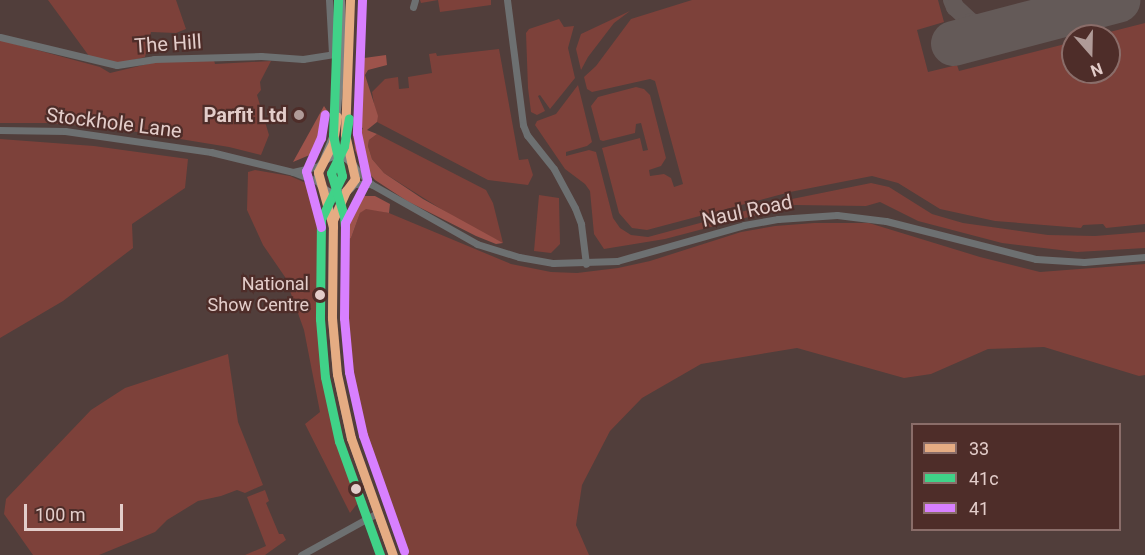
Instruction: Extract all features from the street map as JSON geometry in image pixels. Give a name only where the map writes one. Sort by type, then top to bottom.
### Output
[{"type":"main road","points":[[341,0],[335,132],[322,164],[321,185],[333,220],[332,318],[337,374],[351,438],[393,555]]},
{"type":"main road","points":[[333,220],[346,191],[353,184],[353,165],[345,134],[350,0]]},
{"type":"main road","points":[[322,164],[338,156],[353,165]]},
{"type":"main road","points":[[321,185],[335,193],[346,191]]},
{"type":"street","points":[[330,0],[337,54]]},
{"type":"street","points":[[507,0],[523,125],[527,135],[554,169],[575,208],[581,224],[586,264]]},
{"type":"street","name":"The Hill","points":[[2,37],[117,65],[154,58],[261,56],[303,59],[337,54]]},
{"type":"street","name":"Stockhole Lane","points":[[0,130],[96,135],[211,152],[293,172],[321,185]]},
{"type":"street","name":"Stockhole Lane","points":[[293,172],[322,164]]},
{"type":"street","name":"Naul Road","points":[[353,165],[371,184],[477,244],[538,261],[586,264],[640,256],[744,225],[778,219],[837,215],[886,220],[1036,259],[1084,262],[1145,257]]},
{"type":"street","name":"Naul Road","points":[[353,184],[371,184]]},
{"type":"street","points":[[300,555],[377,513]]},
{"type":"shaded area","points":[[48,0],[176,0],[186,29],[176,33],[151,32],[145,57],[125,62],[107,62],[89,56]]},
{"type":"shaded area","points":[[420,0],[438,0],[421,3]]},
{"type":"shaded area","points":[[438,0],[491,0],[491,5],[440,12]]},
{"type":"shaded area","points":[[692,0],[938,0],[944,22],[917,30],[928,72],[957,65],[959,71],[1061,45],[1061,84],[1121,84],[1121,29],[1145,23],[1145,224],[1106,228],[1103,224],[1083,225],[1081,228],[995,221],[940,209],[898,183],[872,176],[790,192],[647,230],[632,228],[619,213],[602,148],[640,138],[643,151],[648,150],[641,123],[636,124],[635,133],[600,140],[591,106],[598,97],[636,87],[644,89],[650,95],[666,158],[661,166],[649,170],[650,176],[664,174],[671,178],[674,187],[683,184],[655,81],[650,79],[592,92],[587,89],[584,77],[596,66],[631,19]]},
{"type":"shaded area","points":[[630,11],[614,23],[581,70],[576,49],[581,34]]},
{"type":"shaded area","points":[[559,19],[564,27],[574,26],[568,48],[575,78],[550,109],[540,95],[538,96],[545,111],[537,115],[531,112],[526,33],[529,29]]},
{"type":"shaded area","points":[[0,40],[100,67],[110,73],[156,62],[214,60],[215,64],[271,61],[260,82],[261,90],[257,95],[269,135],[261,155],[229,147],[119,129],[49,123],[0,123]]},
{"type":"shaded area","points":[[499,49],[519,160],[528,159],[533,175],[528,185],[488,180],[377,122],[372,92],[385,79],[398,77],[399,89],[409,88],[408,77],[432,73],[429,54],[436,53],[437,56]]},
{"type":"shaded area","points":[[386,55],[387,65],[368,70],[365,75],[378,116],[377,122],[367,130],[377,134],[369,140],[368,146],[372,159],[384,173],[423,199],[503,243],[496,244],[476,236],[407,201],[375,180],[361,164],[355,150],[353,134],[363,129],[354,115],[357,59]]},
{"type":"shaded area","points":[[578,85],[592,142],[587,146],[566,152],[566,156],[589,150],[596,152],[613,218],[620,228],[631,235],[648,237],[782,201],[871,183],[889,187],[932,214],[963,223],[1048,235],[1095,236],[1145,232],[1145,248],[1077,252],[1002,243],[918,221],[880,202],[866,206],[795,205],[665,239],[604,249],[594,234],[590,191],[585,184],[565,169],[535,125],[537,121],[556,114]]},
{"type":"shaded area","points":[[324,106],[328,112],[321,145],[312,154],[293,162]]},
{"type":"shaded area","points":[[377,134],[486,190],[493,203],[503,243],[468,226],[384,173],[372,159],[368,146],[369,140]]},
{"type":"shaded area","points":[[0,139],[94,146],[188,159],[185,188],[132,224],[133,248],[63,301],[0,338]]},
{"type":"shaded area","points":[[255,170],[290,176],[306,183],[316,205],[320,295],[318,328],[330,415],[357,504],[350,513],[305,424],[320,412],[304,330],[285,277],[263,245],[247,210],[248,172]]},
{"type":"shaded area","points":[[539,195],[559,198],[560,244],[551,253],[534,251]]},
{"type":"shaded area","points":[[364,196],[375,196],[390,204],[389,213],[366,209],[360,213],[351,238],[348,239],[344,236],[343,224],[353,202]]},
{"type":"shaded area","points":[[366,208],[389,213],[511,264],[551,272],[577,273],[618,268],[650,261],[741,232],[814,223],[869,223],[980,257],[1040,272],[1145,264],[1145,375],[1139,376],[1044,347],[988,349],[931,374],[904,378],[797,348],[701,364],[642,398],[610,431],[582,485],[576,525],[589,555],[406,555],[373,470],[348,369],[340,300],[344,236],[351,238],[360,213]]},
{"type":"shaded area","points":[[228,354],[238,422],[263,485],[245,493],[237,490],[198,501],[167,520],[155,532],[99,555],[33,555],[4,514],[6,499],[91,410],[125,388]]},
{"type":"shaded area","points":[[265,490],[269,501],[266,503],[279,534],[283,534],[286,540],[265,555],[245,555],[266,546],[247,497]]},
{"type":"taxiway","points":[[952,0],[955,7],[971,22],[1003,30]]},
{"type":"runway","points":[[953,43],[1117,0]]},
{"type":"transit line","name":"41c","points":[[338,0],[333,135],[342,176],[321,219],[320,319],[325,377],[339,441],[380,555]]},
{"type":"transit line","name":"33","points":[[350,0],[345,134],[355,179],[346,191],[333,220],[332,318],[337,374],[351,438],[393,555]]},
{"type":"transit line","name":"41","points":[[362,0],[357,133],[367,180],[345,223],[344,318],[349,372],[363,435],[404,551]]},
{"type":"transit line","name":"41","points":[[321,227],[306,171],[321,138],[325,114]]},
{"type":"transit line","name":"33","points":[[333,227],[318,172],[333,142],[337,116]]},
{"type":"transit line","name":"41c","points":[[345,227],[331,173],[344,146],[349,118]]},
{"type":"place","name":"Parfit Ltd","points":[[299,115]]},
{"type":"place","name":"National Show Centre","points":[[320,295]]}]
